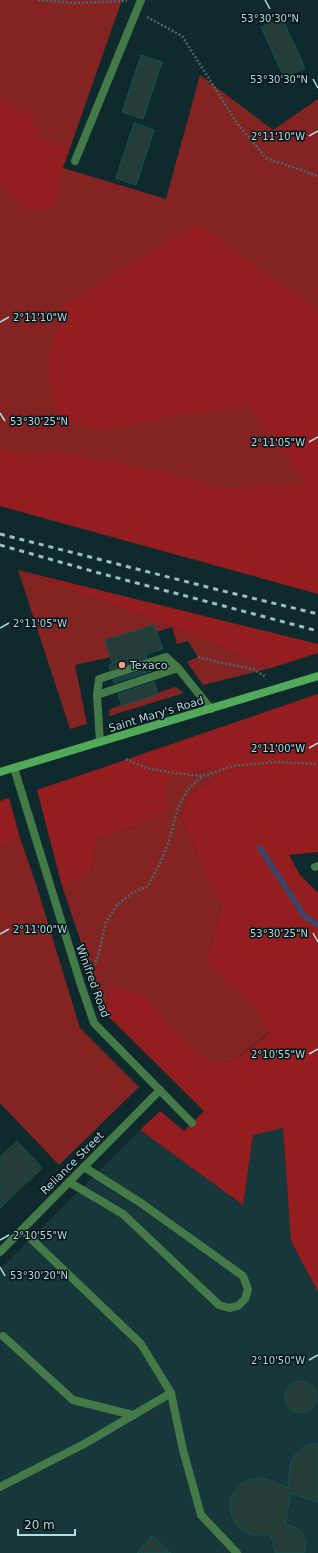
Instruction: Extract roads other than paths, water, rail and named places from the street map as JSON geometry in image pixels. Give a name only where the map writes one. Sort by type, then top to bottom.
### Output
[{"type":"street","points":[[75,161],[141,0]]},
{"type":"street","points":[[100,742],[97,695],[99,679],[166,657],[178,668],[211,708]]},
{"type":"street","points":[[97,695],[178,668]]},
{"type":"street","name":"Saint Mary's Road","points":[[0,772],[318,676]]},
{"type":"street","name":"Winifred Road","points":[[14,768],[94,1023],[192,1123]]},
{"type":"street","name":"Reliance Street","points":[[0,1252],[160,1090]]},
{"type":"street","points":[[69,1182],[123,1214],[219,1305],[229,1308],[238,1306],[245,1299],[248,1289],[243,1276],[141,1203],[84,1167]]},
{"type":"street","points":[[22,1230],[141,1344],[171,1393],[183,1450],[201,1515],[237,1553]]},
{"type":"street","points":[[3,1336],[73,1400],[133,1415]]},
{"type":"street","points":[[0,1487],[84,1444],[171,1393]]},
{"type":"waterway","points":[[260,848],[305,917],[318,925]]},
{"type":"railway","points":[[0,534],[318,614]]},
{"type":"railway","points":[[0,545],[318,631]]},
{"type":"place","name":"Texaco","points":[[122,665]]}]
